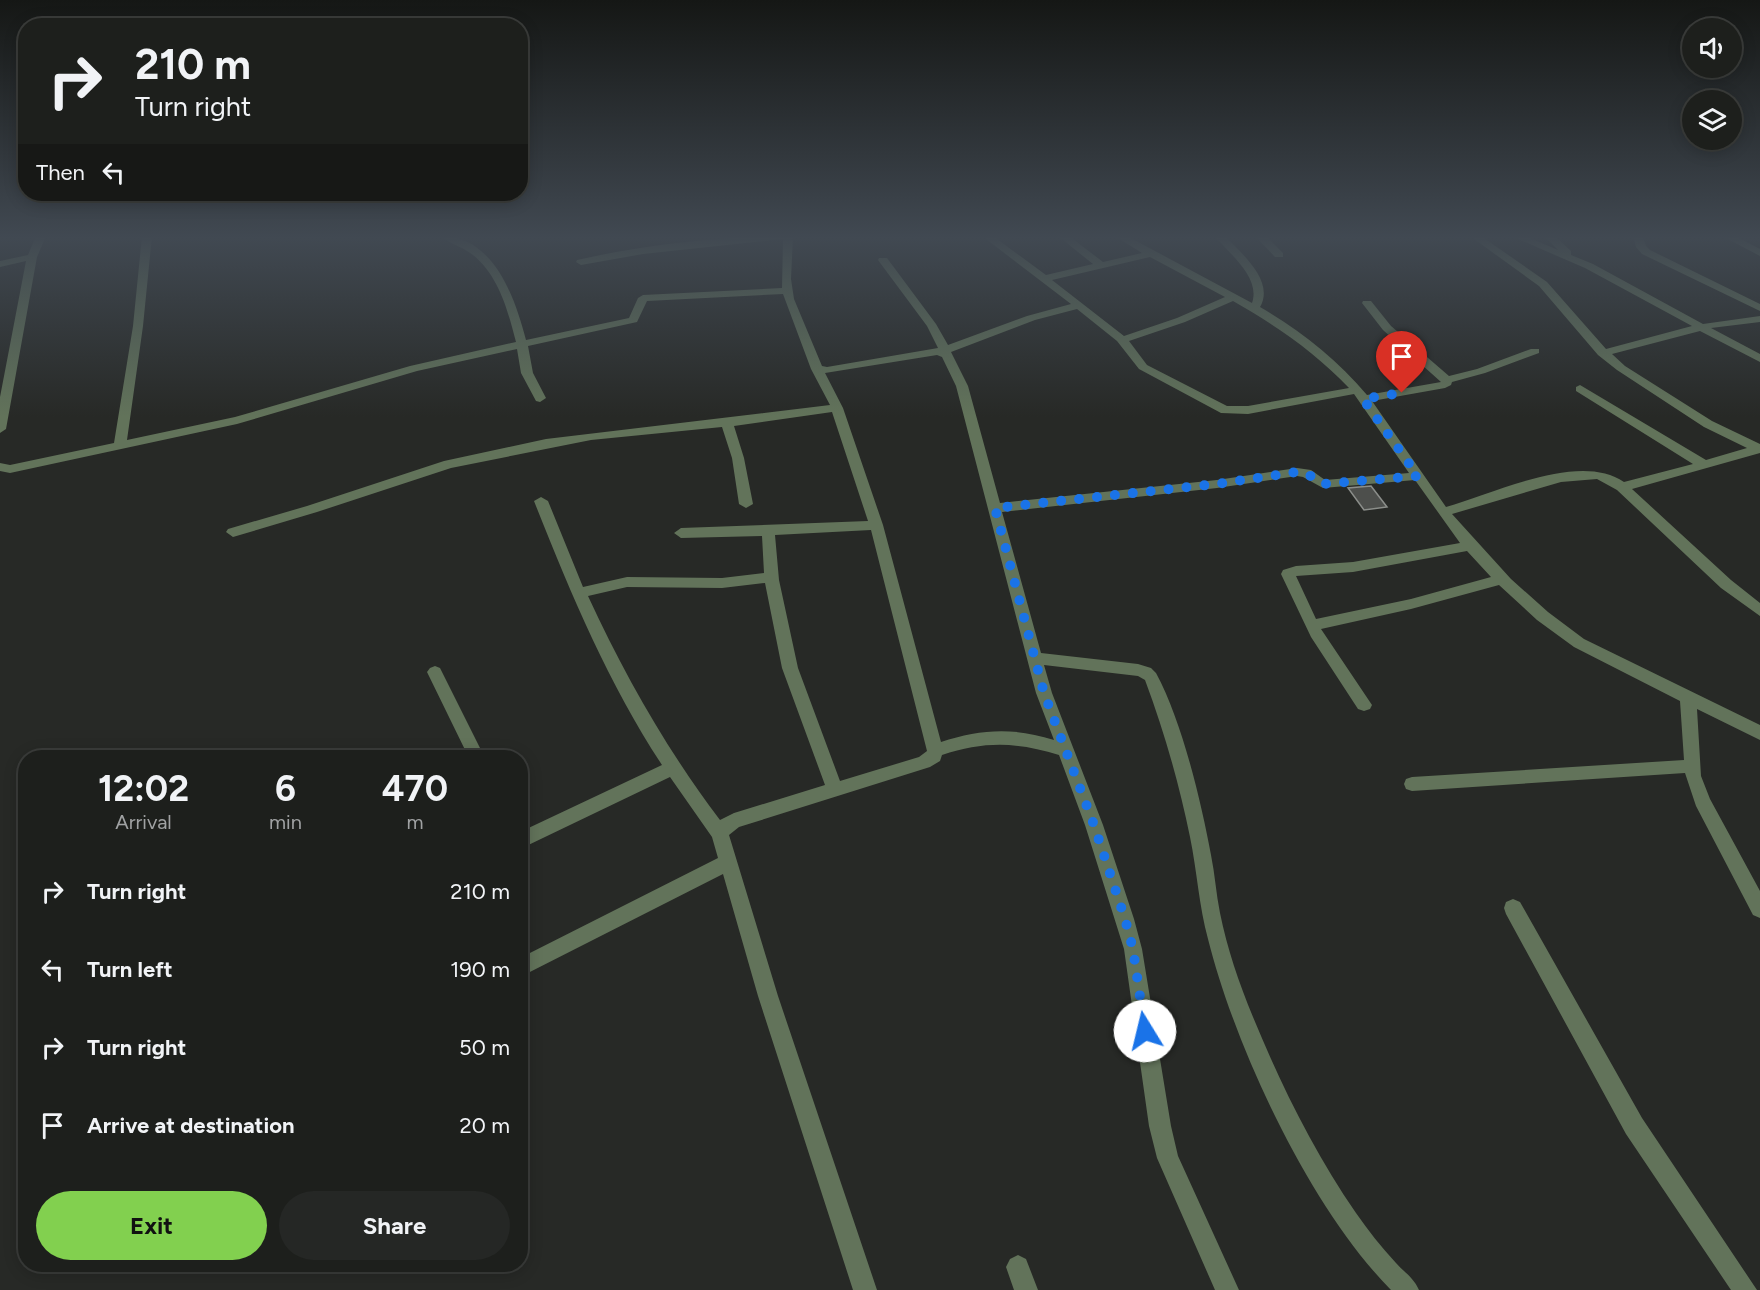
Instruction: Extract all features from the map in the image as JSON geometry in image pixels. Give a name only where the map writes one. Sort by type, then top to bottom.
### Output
[{"type":"street","points":[[0,429],[25,296]]},
{"type":"street","points":[[120,445],[141,296]]},
{"type":"street","points":[[507,296],[528,376],[540,398]]},
{"type":"street","points":[[0,467],[10,469],[237,420],[414,368],[633,320],[640,302],[647,297],[666,296]]},
{"type":"street","points":[[720,834],[724,827],[734,821],[924,762],[934,756],[935,751],[876,525],[837,408],[817,369],[794,314],[789,296]]},
{"type":"street","points":[[911,296],[928,319],[962,386],[1044,693],[1094,825],[1133,949],[1160,1126],[1168,1158],[1227,1290]]},
{"type":"street","points":[[1069,296],[1122,340],[1143,367],[1225,410],[1248,410],[1441,386],[1447,383],[1446,380]]},
{"type":"street","points":[[1254,309],[1261,296]]},
{"type":"street","points":[[1554,296],[1602,353],[1621,368],[1725,433],[1759,448]]},
{"type":"street","points":[[1643,296],[1760,359]]},
{"type":"street","points":[[1736,296],[1760,308]]},
{"type":"street","points":[[1122,340],[1181,320],[1233,297],[1313,345],[1360,395],[1443,513],[1471,546],[1554,625],[1579,643],[1760,733]]},
{"type":"street","points":[[1367,303],[1387,328],[1446,380]]},
{"type":"street","points":[[817,369],[827,370],[932,351],[946,352],[1031,318],[1080,304]]},
{"type":"street","points":[[1602,353],[1650,343],[1701,327],[1760,319]]},
{"type":"street","points":[[1446,380],[1481,371],[1535,351]]},
{"type":"street","points":[[1580,389],[1704,465]]},
{"type":"street","points":[[233,532],[312,509],[448,464],[573,438],[727,423],[837,408]]},
{"type":"street","points":[[727,423],[738,458],[746,504]]},
{"type":"street","points":[[1622,487],[1759,448]]},
{"type":"street","points":[[995,508],[1217,484],[1297,472],[1306,473],[1323,484],[1418,476]]},
{"type":"street","points":[[1443,513],[1529,486],[1575,476],[1604,477],[1622,487],[1726,584],[1760,611]]},
{"type":"street","points":[[541,501],[602,647],[673,768],[720,834],[783,1040],[865,1290]]},
{"type":"street","points":[[681,533],[876,525]]},
{"type":"street","points":[[768,531],[771,577],[790,668],[835,789]]},
{"type":"street","points":[[1364,705],[1312,625],[1288,574],[1353,567],[1471,546]]},
{"type":"street","points":[[578,593],[627,582],[722,583],[771,577]]},
{"type":"street","points":[[1312,625],[1411,604],[1504,579]]},
{"type":"street","points":[[1035,658],[1138,670],[1146,672],[1151,677],[1180,766],[1198,835],[1212,917],[1236,998],[1264,1067],[1325,1187],[1356,1234],[1387,1271],[1407,1290]]},
{"type":"street","points":[[435,672],[473,750]]},
{"type":"street","points":[[1688,696],[1693,776],[1702,801],[1760,909]]},
{"type":"street","points":[[935,751],[968,739],[991,735],[1034,739],[1065,750]]},
{"type":"street","points":[[1412,784],[1692,766]]},
{"type":"street","points":[[528,837],[673,768]]},
{"type":"street","points":[[528,964],[728,862]]},
{"type":"street","points":[[1513,908],[1634,1126],[1745,1290]]},
{"type":"street","points":[[1018,1267],[1026,1290]]},
{"type":"building","points":[[1371,486],[1387,507],[1364,510],[1348,488]]},
{"type":"route","points":[[1145,1031],[1133,949],[1125,919],[1094,825],[1050,712],[995,508],[1217,484],[1297,472],[1306,473],[1323,484],[1418,476],[1363,399],[1402,393]]}]
